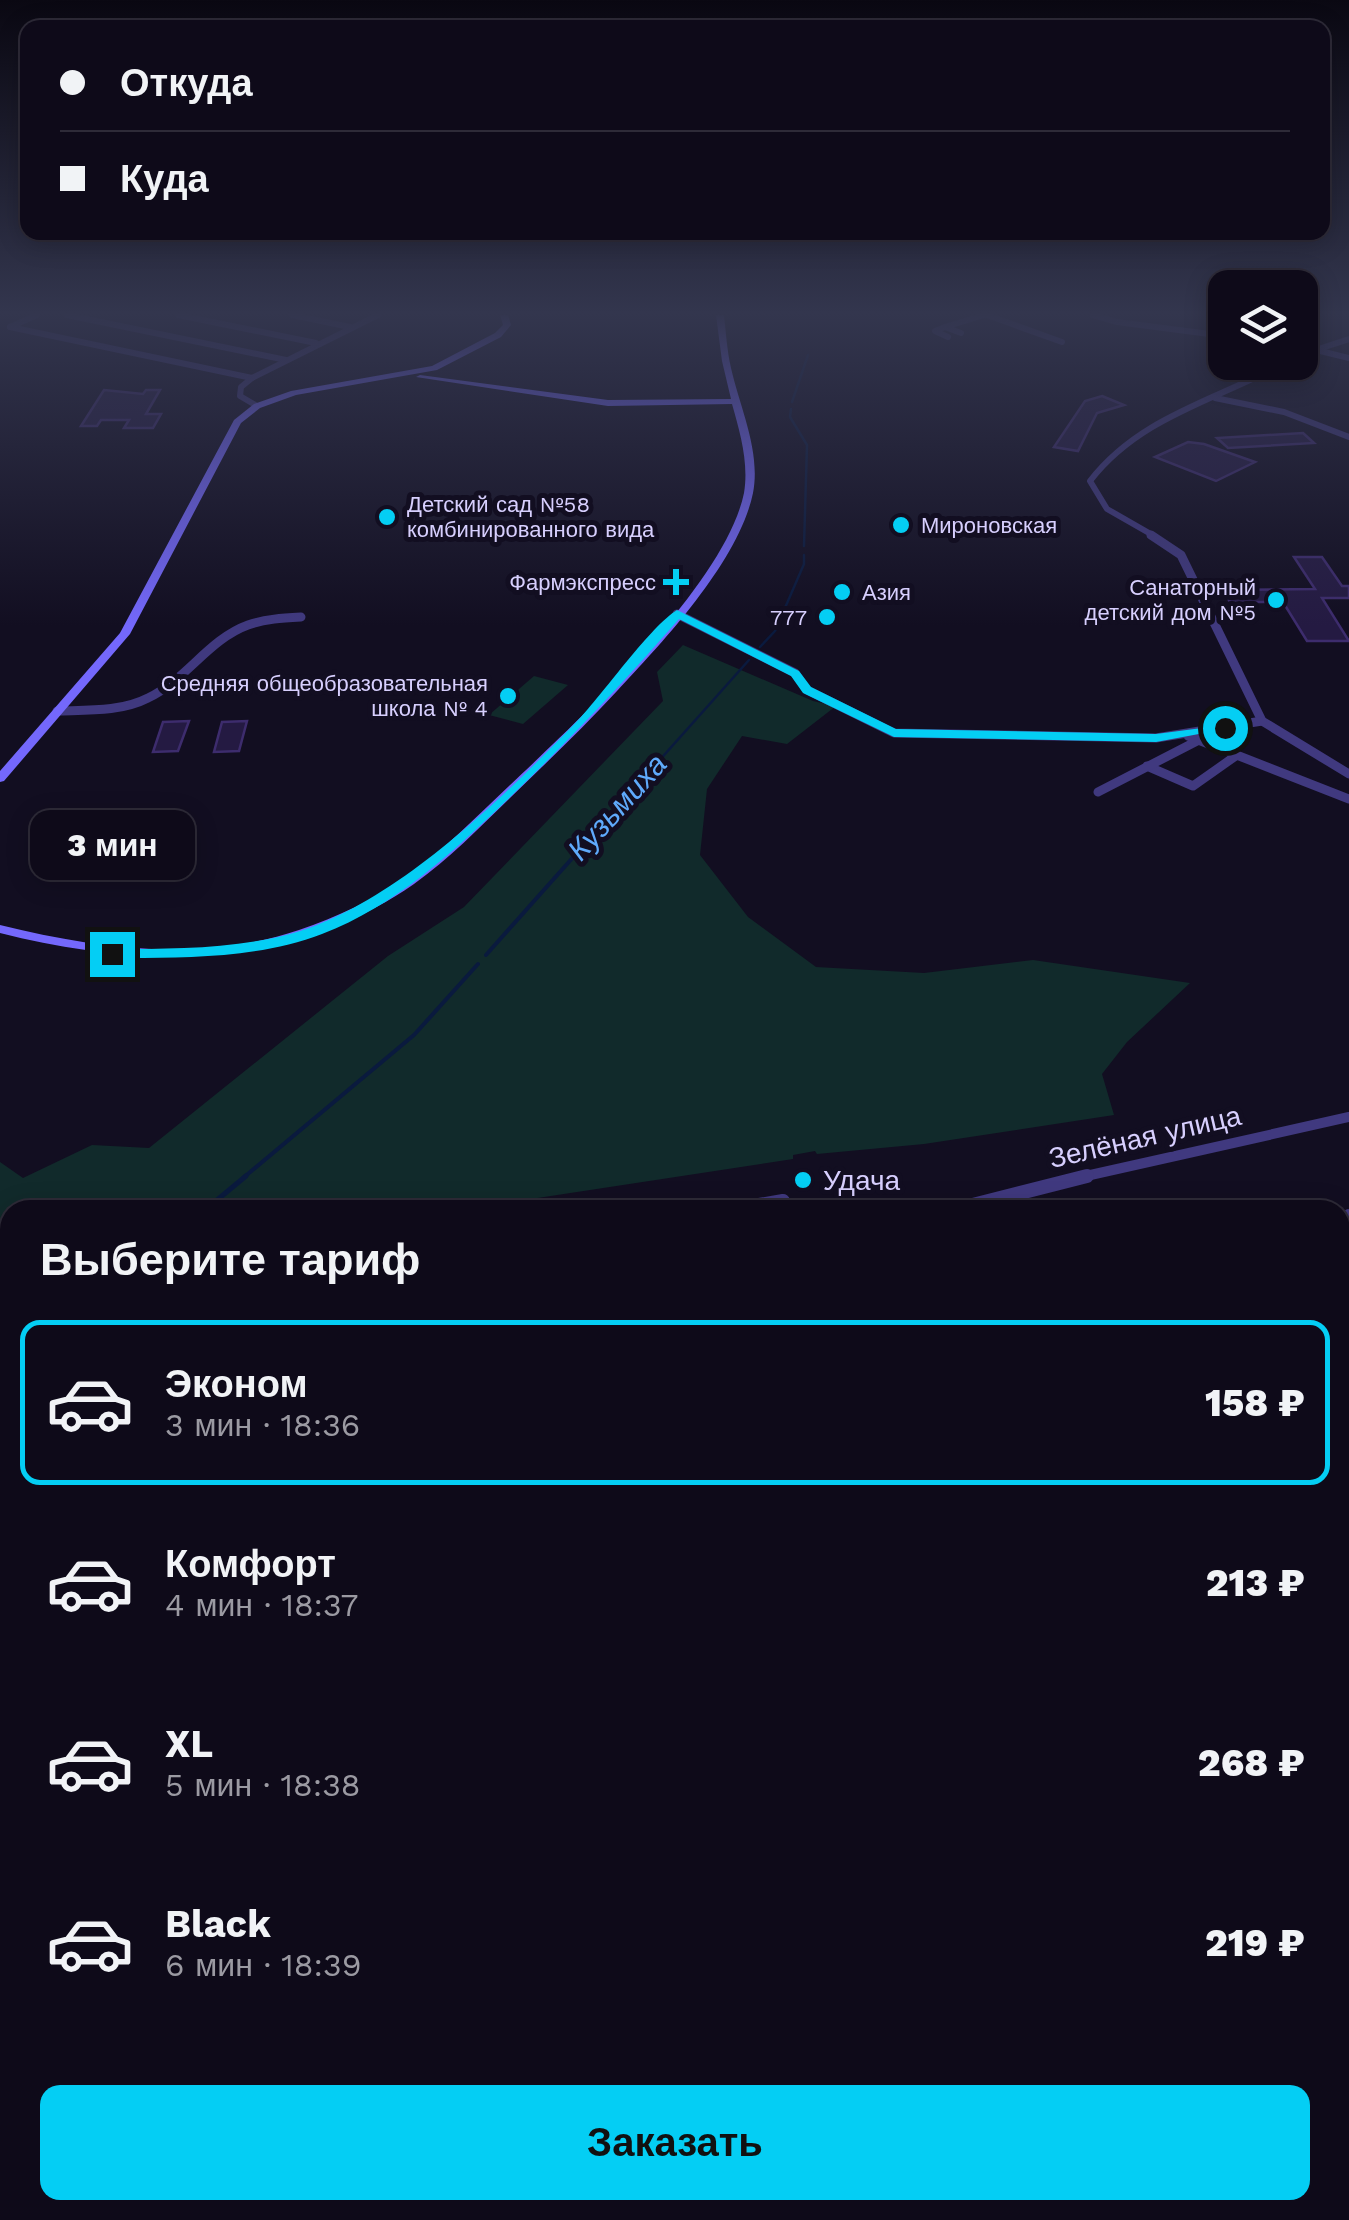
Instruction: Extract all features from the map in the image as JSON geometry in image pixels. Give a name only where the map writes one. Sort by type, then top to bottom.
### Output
[{"type":"street","points":[[0,778],[126,634],[230,432],[244,419]]},
{"type":"street","points":[[3,929],[112,954],[184,954],[278,942],[360,911],[426,869],[585,720],[677,614],[728,542],[748,497],[748,463],[738,419]]},
{"type":"street","points":[[1167,419],[1149,427],[1108,458],[1090,482],[1094,493],[1127,526],[1168,544],[1181,556],[1262,721],[1290,742],[1349,774]]},
{"type":"street","points":[[1311,419],[1349,437]]},
{"type":"street","points":[[677,614],[795,673],[807,690],[894,733],[1188,736],[1262,721]]},
{"type":"street","points":[[57,711],[116,708],[146,700],[178,680],[214,642],[232,630],[267,618],[301,617]]},
{"type":"street","points":[[1188,736],[1349,799]]},
{"type":"street","points":[[1098,792],[1199,740]]},
{"type":"street","points":[[1147,766],[1192,786],[1237,755]]},
{"type":"street","name":"Зелёная улица","points":[[992,1200],[1172,1154],[1349,1117]]},
{"type":"green space","points":[[683,645],[813,701],[836,706],[787,744],[742,736],[707,789],[700,855],[748,917],[816,967],[924,973],[1033,960],[1190,983],[1127,1042],[1102,1074],[1114,1115],[924,1144],[817,1154],[815,1151],[793,1155],[793,1159],[524,1200],[0,1200],[0,1162],[23,1178],[92,1145],[149,1148],[388,956],[464,907],[663,701],[657,672]]},
{"type":"green space","points":[[534,676],[568,685],[523,724],[489,715]]},
{"type":"building","points":[[86,419],[158,419],[153,428],[124,428],[129,420],[101,420],[97,426],[81,426]]},
{"type":"building","points":[[1073,419],[1094,419],[1078,451],[1054,447]]},
{"type":"building","points":[[1303,433],[1314,443],[1228,448],[1217,438]]},
{"type":"building","points":[[1188,442],[1255,462],[1216,481],[1155,457]]},
{"type":"building","name":"Санаторный детский дом №5","points":[[1294,557],[1322,557],[1342,586],[1349,586],[1349,598],[1322,598],[1349,641],[1307,641],[1283,602],[1230,602],[1223,590],[1315,589]]},
{"type":"building","points":[[189,721],[178,751],[153,752],[163,722]]},
{"type":"building","points":[[247,721],[239,751],[214,752],[222,722]]},
{"type":"waterway","name":"Кузьмиха","points":[[791,419],[807,445],[804,546]]},
{"type":"waterway","name":"Кузьмиха","points":[[760,647],[775,631],[804,564],[804,555]]},
{"type":"waterway","name":"Кузьмиха","points":[[607,819],[749,660]]},
{"type":"waterway","name":"Кузьмиха","points":[[486,955],[609,817]]},
{"type":"waterway","name":"Кузьмиха","points":[[243,1178],[414,1035],[478,964]]},
{"type":"waterway","name":"Кузьмиха","points":[[217,1200],[246,1176]]},
{"type":"place","name":"Детский сад №58 комбинированного вида","points":[[387,517]]},
{"type":"place","name":"Мироновская","points":[[901,525]]},
{"type":"place","name":"Фармэкспресс","points":[[676,582]]},
{"type":"place","name":"Азия","points":[[842,592]]},
{"type":"place","name":"Санаторный детский дом №5","points":[[1276,600]]},
{"type":"place","name":"777","points":[[827,617]]},
{"type":"place","name":"Средняя общеобразовательная школа № 4","points":[[508,696]]},
{"type":"place","name":"Удача","points":[[803,1180]]},
{"type":"route","points":[[112,954],[184,954],[278,942],[318,930],[395,891],[450,848],[585,720],[677,614],[795,673],[807,690],[894,733],[1156,738],[1225,728]]}]
